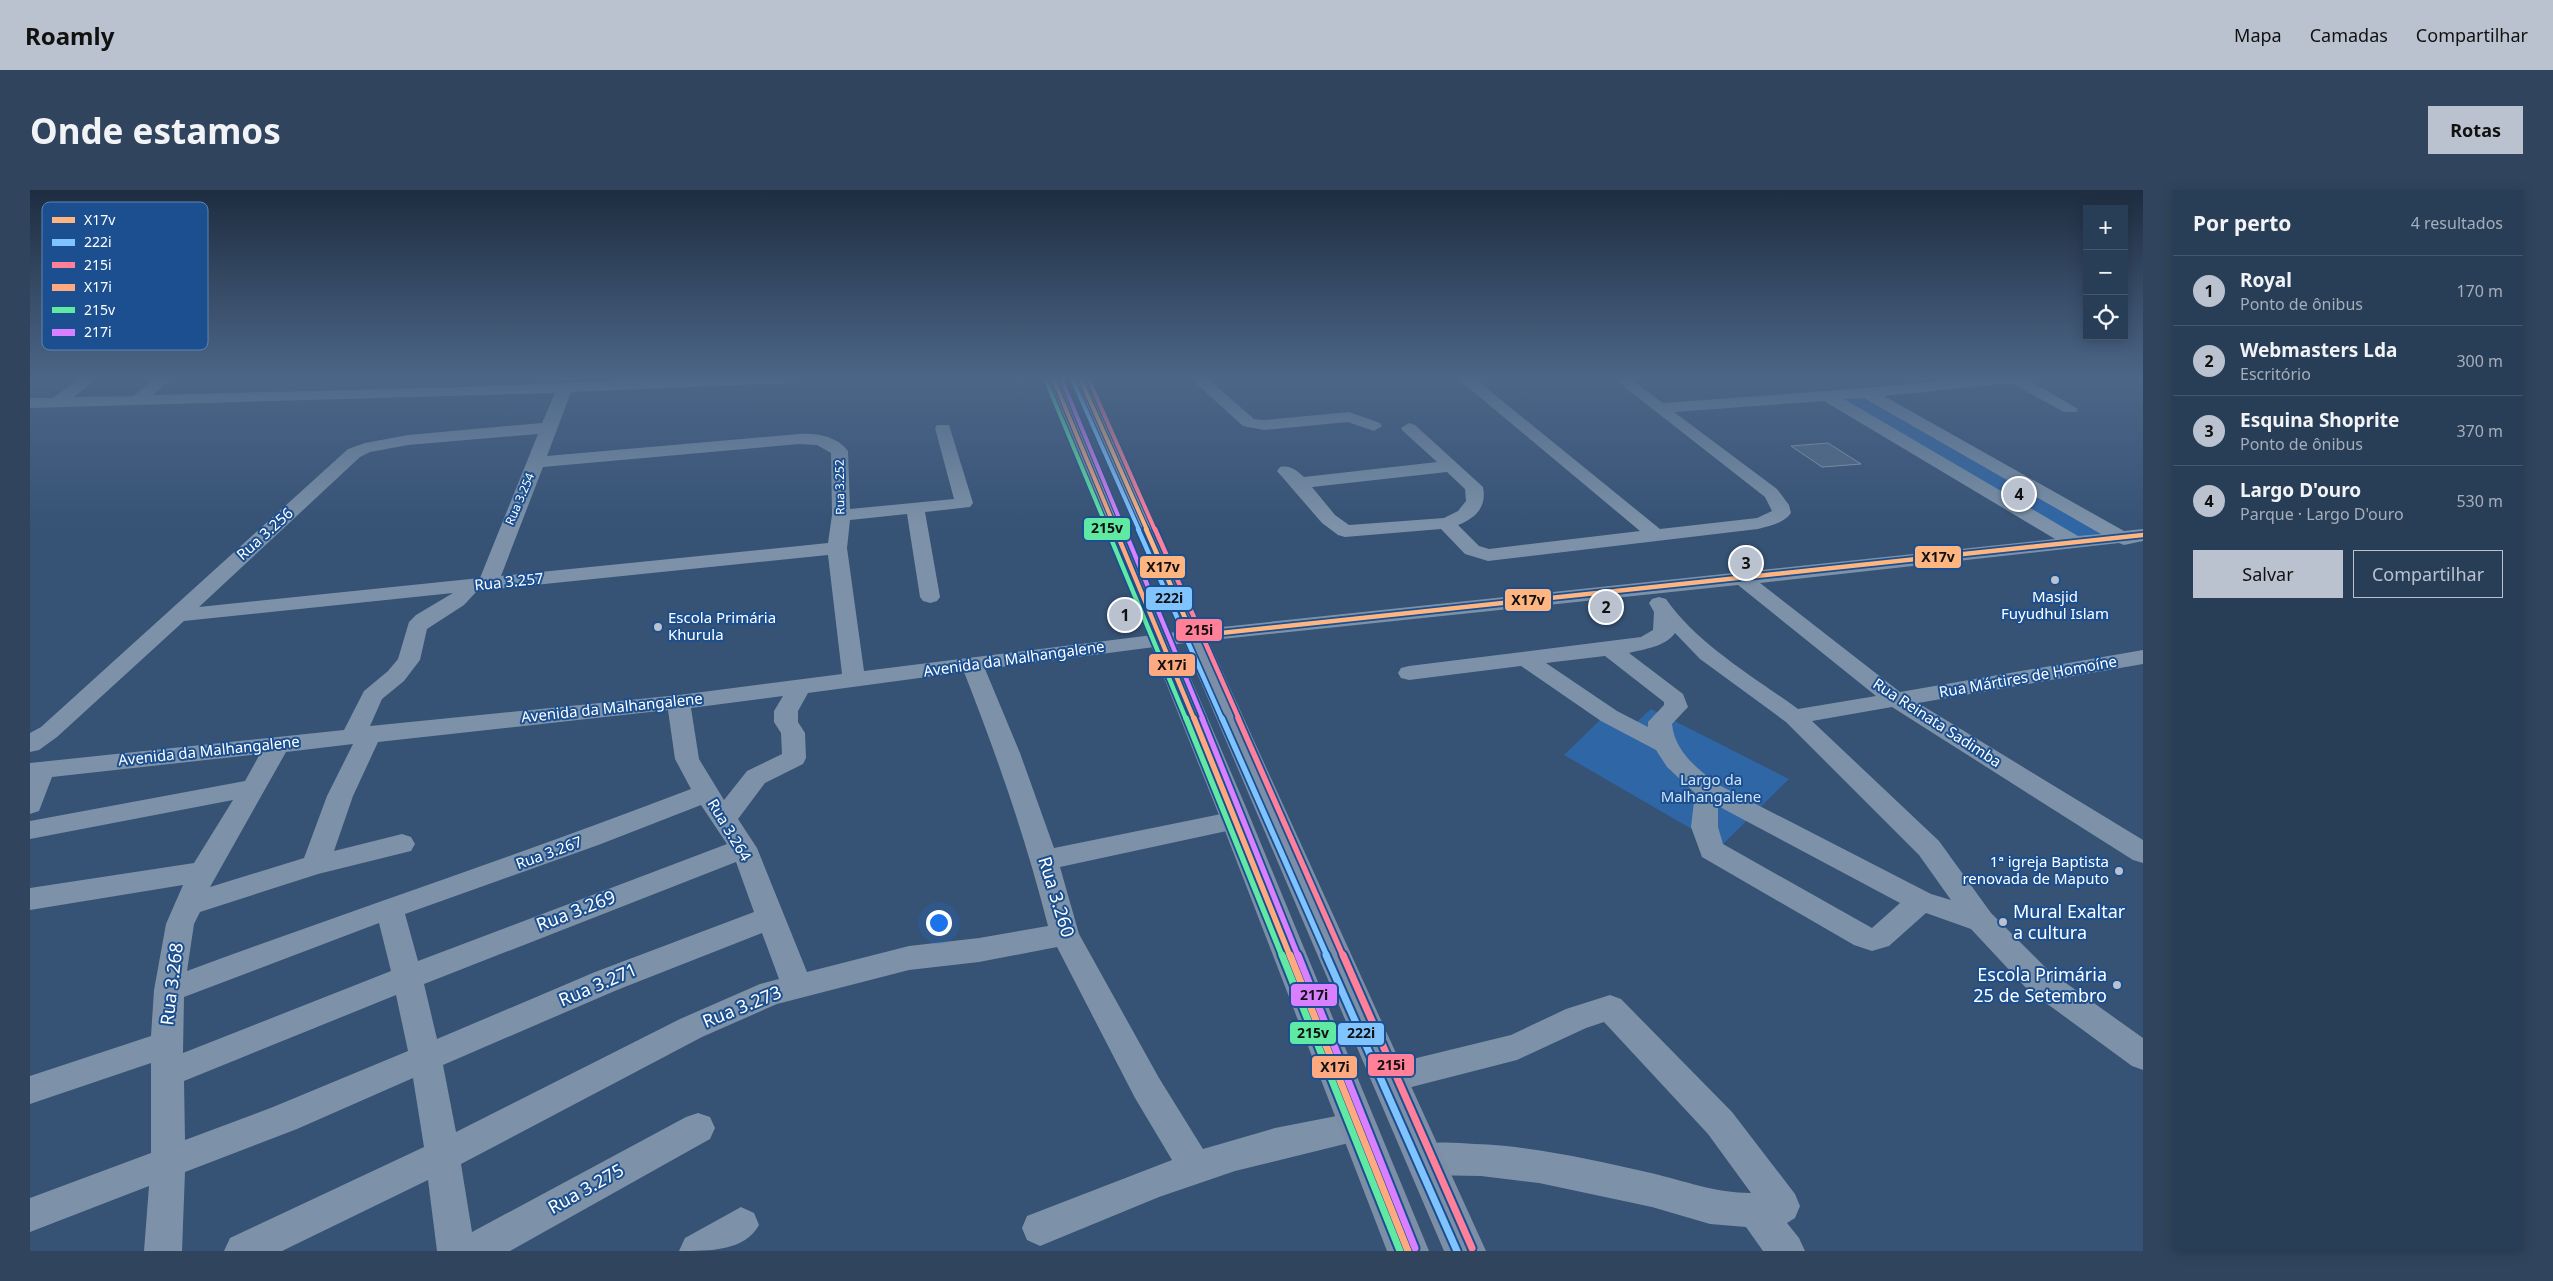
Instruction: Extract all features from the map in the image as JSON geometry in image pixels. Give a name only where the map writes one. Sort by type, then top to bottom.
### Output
[{"type":"main road","points":[[1073,428],[1236,820],[1408,1251]]},
{"type":"main road","points":[[1102,428],[1465,1251]]},
{"type":"street","name":"Rua 3.254","points":[[479,584],[508,527],[536,462],[547,428]]},
{"type":"street","name":"Rua 3.256","points":[[30,744],[48,732],[180,615],[354,453],[374,446],[408,440],[547,428]]},
{"type":"street","points":[[841,515],[964,503],[943,428]]},
{"type":"street","points":[[1286,471],[1301,482],[1335,526],[1345,531],[1446,523],[1470,512],[1475,506],[1477,497],[1474,487],[1409,428]]},
{"type":"street","points":[[1525,428],[1655,534]]},
{"type":"street","points":[[1446,523],[1472,550],[1488,555],[1758,523],[1772,519],[1782,513],[1780,505],[1771,493],[1685,428]]},
{"type":"street","points":[[1880,428],[2074,542]]},
{"type":"street","points":[[1928,428],[2143,549]]},
{"type":"street","name":"Rua 3.252","points":[[536,462],[815,438],[831,444],[839,451],[841,515],[837,548],[854,680]]},
{"type":"street","points":[[1301,482],[1451,466]]},
{"type":"street","points":[[915,508],[930,597]]},
{"type":"street","name":"Avenida da Malhangalene","points":[[36,771],[278,743],[678,702],[1193,636],[1650,589],[2143,535]]},
{"type":"street","name":"Rua 3.257","points":[[180,615],[837,548]]},
{"type":"street","name":"Rua Reinata Sadimba","points":[[1746,578],[1895,699],[2143,853]]},
{"type":"street","points":[[315,865],[362,735],[372,696],[396,676],[409,660],[417,627],[424,620],[457,601],[479,584]]},
{"type":"street","points":[[1650,589],[1665,612],[1708,654],[1794,717],[1929,848],[1981,921],[2038,980],[2143,1056]]},
{"type":"street","points":[[1409,673],[1527,660],[1648,642],[1664,634],[1665,612]]},
{"type":"street","points":[[1610,649],[1675,699],[1676,707],[1660,722],[1663,744]]},
{"type":"street","name":"Rua Mártires de Homoíne","points":[[1794,717],[2143,657]]},
{"type":"street","points":[[1527,660],[1609,716],[1663,744],[1686,772],[1708,790],[1921,901],[1981,921]]},
{"type":"street","name":"Rua 3.260","points":[[972,665],[1008,753],[1045,860],[1065,934],[1147,1088],[1196,1169]]},
{"type":"street","points":[[724,818],[756,777],[794,758],[792,733],[786,722],[786,711],[799,687]]},
{"type":"street","name":"Rua 3.264","points":[[678,702],[687,759],[706,793],[744,848],[797,986]]},
{"type":"street","name":"Rua 3.268","points":[[164,1251],[168,1163],[167,1058],[170,990],[180,924],[203,872],[254,788],[278,743]]},
{"type":"street","points":[[30,805],[36,771]]},
{"type":"street","points":[[30,830],[254,788]]},
{"type":"street","points":[[1708,790],[1702,819],[1705,835],[1712,850],[1864,937],[1872,940],[1879,938],[1921,901]]},
{"type":"street","name":"Rua 3.267","points":[[170,990],[389,908],[592,838],[706,793]]},
{"type":"street","points":[[1045,860],[1236,820]]},
{"type":"street","points":[[188,905],[315,865],[402,844]]},
{"type":"street","name":"Rua 3.269","points":[[30,1090],[167,1058],[409,976],[744,848]]},
{"type":"street","points":[[30,899],[203,872]]},
{"type":"street","points":[[389,908],[409,976],[427,1057],[444,1155],[456,1251]]},
{"type":"street","name":"Rua 3.271","points":[[30,1214],[285,1118],[615,977],[772,917]]},
{"type":"street","name":"Rua 3.273","points":[[243,1251],[444,1155],[691,1028],[771,994],[909,958],[979,950],[1065,934]]},
{"type":"street","points":[[1388,1079],[1517,1046],[1577,1018],[1610,1008],[1720,1123],[1782,1206],[1779,1209],[1755,1210],[1717,1208],[1653,1191],[1496,1160],[1424,1159]]},
{"type":"street","points":[[1040,1228],[1196,1169],[1267,1146],[1357,1127]]},
{"type":"street","name":"Rua 3.275","points":[[474,1251],[698,1128]]},
{"type":"street","points":[[1755,1210],[1786,1251]]},
{"type":"street","points":[[698,1251],[741,1225]]},
{"type":"green space","points":[[1880,428],[1928,428],[2122,538],[2074,542]]},
{"type":"green space","name":"Largo da Malhangalene","points":[[1651,709],[1789,779],[1721,846],[1564,755],[1604,716],[1630,728]]},
{"type":"building","points":[[1828,443],[1861,464],[1822,467],[1791,446]]},
{"type":"transit line","name":"215v","points":[[1065,428],[1223,808],[1400,1251]]},
{"type":"transit line","name":"X17i","points":[[1074,428],[1230,805],[1408,1251]]},
{"type":"transit line","name":"217i","points":[[1082,428],[1237,802],[1415,1248]]},
{"type":"transit line","name":"222i","points":[[1094,428],[1457,1251]]},
{"type":"transit line","name":"X17v","points":[[1102,428],[1193,636],[2143,535]]},
{"type":"transit line","name":"215i","points":[[1110,428],[1472,1248]]},
{"type":"place","name":"Largo D'ouro","points":[[2019,494]]},
{"type":"place","name":"Esquina Shoprite","points":[[1746,563]]},
{"type":"place","name":"Masjid Fuyudhul Islam","points":[[2055,580]]},
{"type":"place","name":"Webmasters Lda","points":[[1606,607]]},
{"type":"place","name":"Royal","points":[[1125,615]]},
{"type":"place","name":"Escola Primária Khurula","points":[[658,627]]},
{"type":"place","name":"1ª igreja Baptista renovada de Maputo","points":[[2119,871]]},
{"type":"place","name":"Mural Exaltar a cultura","points":[[2003,922]]},
{"type":"place","name":"Escola Primária 25 de Setembro","points":[[2117,985]]}]
